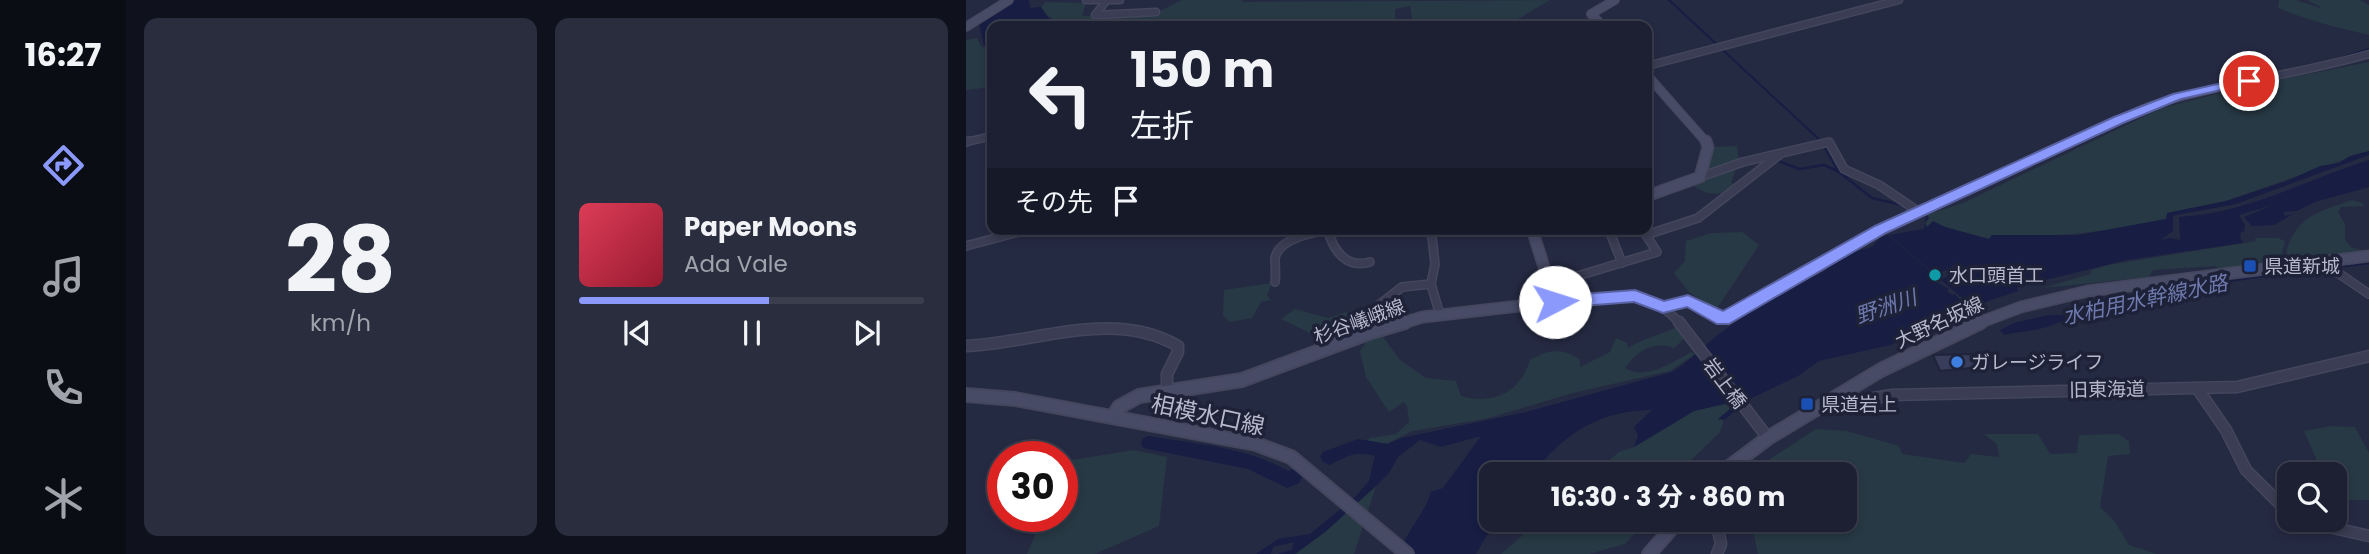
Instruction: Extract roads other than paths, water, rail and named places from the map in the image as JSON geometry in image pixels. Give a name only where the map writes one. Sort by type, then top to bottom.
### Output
[{"type":"main road","points":[[966,27],[1009,0]]},
{"type":"main road","points":[[1598,21],[1591,14],[1615,0]]},
{"type":"main road","points":[[1652,81],[1707,143],[1700,177],[1652,194]]},
{"type":"main road","points":[[1534,235],[1552,284],[1555,302]]},
{"type":"main road","name":"大野名坂線","points":[[1734,462],[1768,438],[1881,370],[1966,328],[2053,298],[2088,291],[2369,256]]},
{"type":"main road","name":"杉谷嶬峨線","points":[[1113,417],[1119,407],[1128,400],[1242,380],[1371,332],[1423,317],[1555,302]]},
{"type":"main road","name":"相模水口線","points":[[966,396],[1015,399],[1256,444],[1291,457],[1406,554]]},
{"type":"main road","points":[[1649,554],[1668,532]]},
{"type":"street","points":[[1086,0],[1120,0]]},
{"type":"street","points":[[1652,65],[1899,0]]},
{"type":"street","points":[[1106,1],[1095,15],[1156,12]]},
{"type":"street","points":[[1555,302],[1635,296],[1663,307],[1688,301],[1723,319],[1816,265],[1919,212],[2155,104],[2200,91],[2317,69],[2369,54]]},
{"type":"street","points":[[966,142],[987,137]]},
{"type":"street","points":[[1700,177],[1829,142],[1844,169],[1880,185],[1919,212]]},
{"type":"street","points":[[1652,230],[1698,218],[1781,153]]},
{"type":"street","points":[[966,246],[1007,235]]},
{"type":"street","points":[[1275,282],[1275,258],[1278,252],[1306,235]]},
{"type":"street","points":[[1329,235],[1329,239],[1353,265],[1370,262]]},
{"type":"street","points":[[1432,235],[1435,257],[1434,277],[1430,284],[1440,315]]},
{"type":"street","points":[[1611,235],[1622,263]]},
{"type":"street","points":[[1552,284],[1657,252],[1646,235]]},
{"type":"street","points":[[2322,262],[2369,294]]},
{"type":"street","points":[[1379,304],[1385,297],[1401,288],[1430,284]]},
{"type":"street","name":"岩上橋","points":[[1663,307],[1693,341],[1768,438]]},
{"type":"street","points":[[966,346],[1095,328],[1153,332],[1178,346],[1178,352],[1167,374],[1167,392]]},
{"type":"street","name":"旧東海道","points":[[1844,393],[1862,400],[1892,395],[1998,391],[2237,387],[2369,356]]},
{"type":"street","points":[[2197,388],[2226,429],[2246,470],[2277,501]]},
{"type":"street","points":[[2347,531],[2369,536]]},
{"type":"street","points":[[1717,554],[1721,544],[1718,532]]},
{"type":"water","points":[[1011,0],[1029,0],[1030,8],[1041,7],[1048,18],[1057,21],[987,21],[987,46],[984,45],[979,24]]},
{"type":"water","name":"野洲川","points":[[2369,151],[2369,155],[2236,204],[2173,216],[2173,231],[2161,240],[2180,240],[2179,217],[2229,210],[2253,203],[2369,160],[2369,187],[2315,202],[2297,211],[2283,212],[2285,216],[2293,214],[2274,225],[2252,226],[2244,217],[2273,205],[2239,215],[2245,225],[2240,238],[2243,243],[2127,260],[2017,287],[2018,291],[1988,301],[1966,314],[1890,345],[1819,361],[1798,376],[1752,398],[1724,420],[1718,419],[1730,409],[1729,403],[1694,411],[1634,447],[1638,435],[1634,427],[1652,410],[1615,415],[1584,427],[1557,447],[1543,462],[1479,462],[1479,532],[1489,532],[1476,554],[1399,554],[1431,492],[1443,488],[1481,436],[1441,447],[1420,440],[1398,457],[1389,473],[1376,486],[1325,532],[1295,554],[1277,554],[1292,550],[1294,542],[1273,547],[1271,554],[1256,554],[1278,539],[1310,534],[1355,497],[1369,481],[1376,450],[1401,438],[1526,412],[1672,372],[1727,328],[1825,271],[1830,263],[1839,260],[1839,256],[1872,247],[1880,238],[1888,235],[1940,279],[1936,282],[1949,289],[1947,291],[1955,294],[1964,305],[1967,302],[1941,280],[1963,266],[1959,263],[1936,275],[1889,235],[1924,229],[1926,215],[1929,218],[1925,223],[1927,227],[1933,221],[1989,239],[1992,235],[2078,235],[2166,219],[2167,213],[2226,201],[2287,181],[2320,166],[2339,163],[2350,156]]},
{"type":"water","points":[[2048,315],[2064,315],[2066,318],[2036,330],[2004,335],[2000,330],[2014,323]]},
{"type":"waterway","points":[[1669,0],[1821,141]]},
{"type":"waterway","points":[[2334,60],[2369,49]]},
{"type":"waterway","points":[[2058,143],[2127,111],[2195,89],[2252,78]]},
{"type":"waterway","points":[[1821,141],[1839,172]]},
{"type":"waterway","points":[[1922,209],[2062,141]]},
{"type":"waterway","points":[[1776,160],[1799,169],[1824,165],[1839,172]]},
{"type":"waterway","points":[[1839,172],[1872,198],[1902,205]]},
{"type":"waterway","name":"水柏用水幹線水路","points":[[2334,267],[2369,263]]},
{"type":"waterway","name":"水柏用水幹線水路","points":[[2064,317],[2175,289],[2289,272]]},
{"type":"waterway","name":"水柏用水幹線水路","points":[[1966,314],[1972,318]]},
{"type":"waterway","points":[[1149,443],[1248,461],[1287,480],[1293,477]]},
{"type":"waterway","points":[[1329,457],[1358,446],[1390,452],[1397,448]]},
{"type":"place","name":"県道新城","points":[[2250,266]]},
{"type":"place","name":"水口頭首工","points":[[1935,275]]},
{"type":"place","name":"ガレージライフ","points":[[1957,362]]},
{"type":"place","name":"県道岩上","points":[[1807,404]]}]
